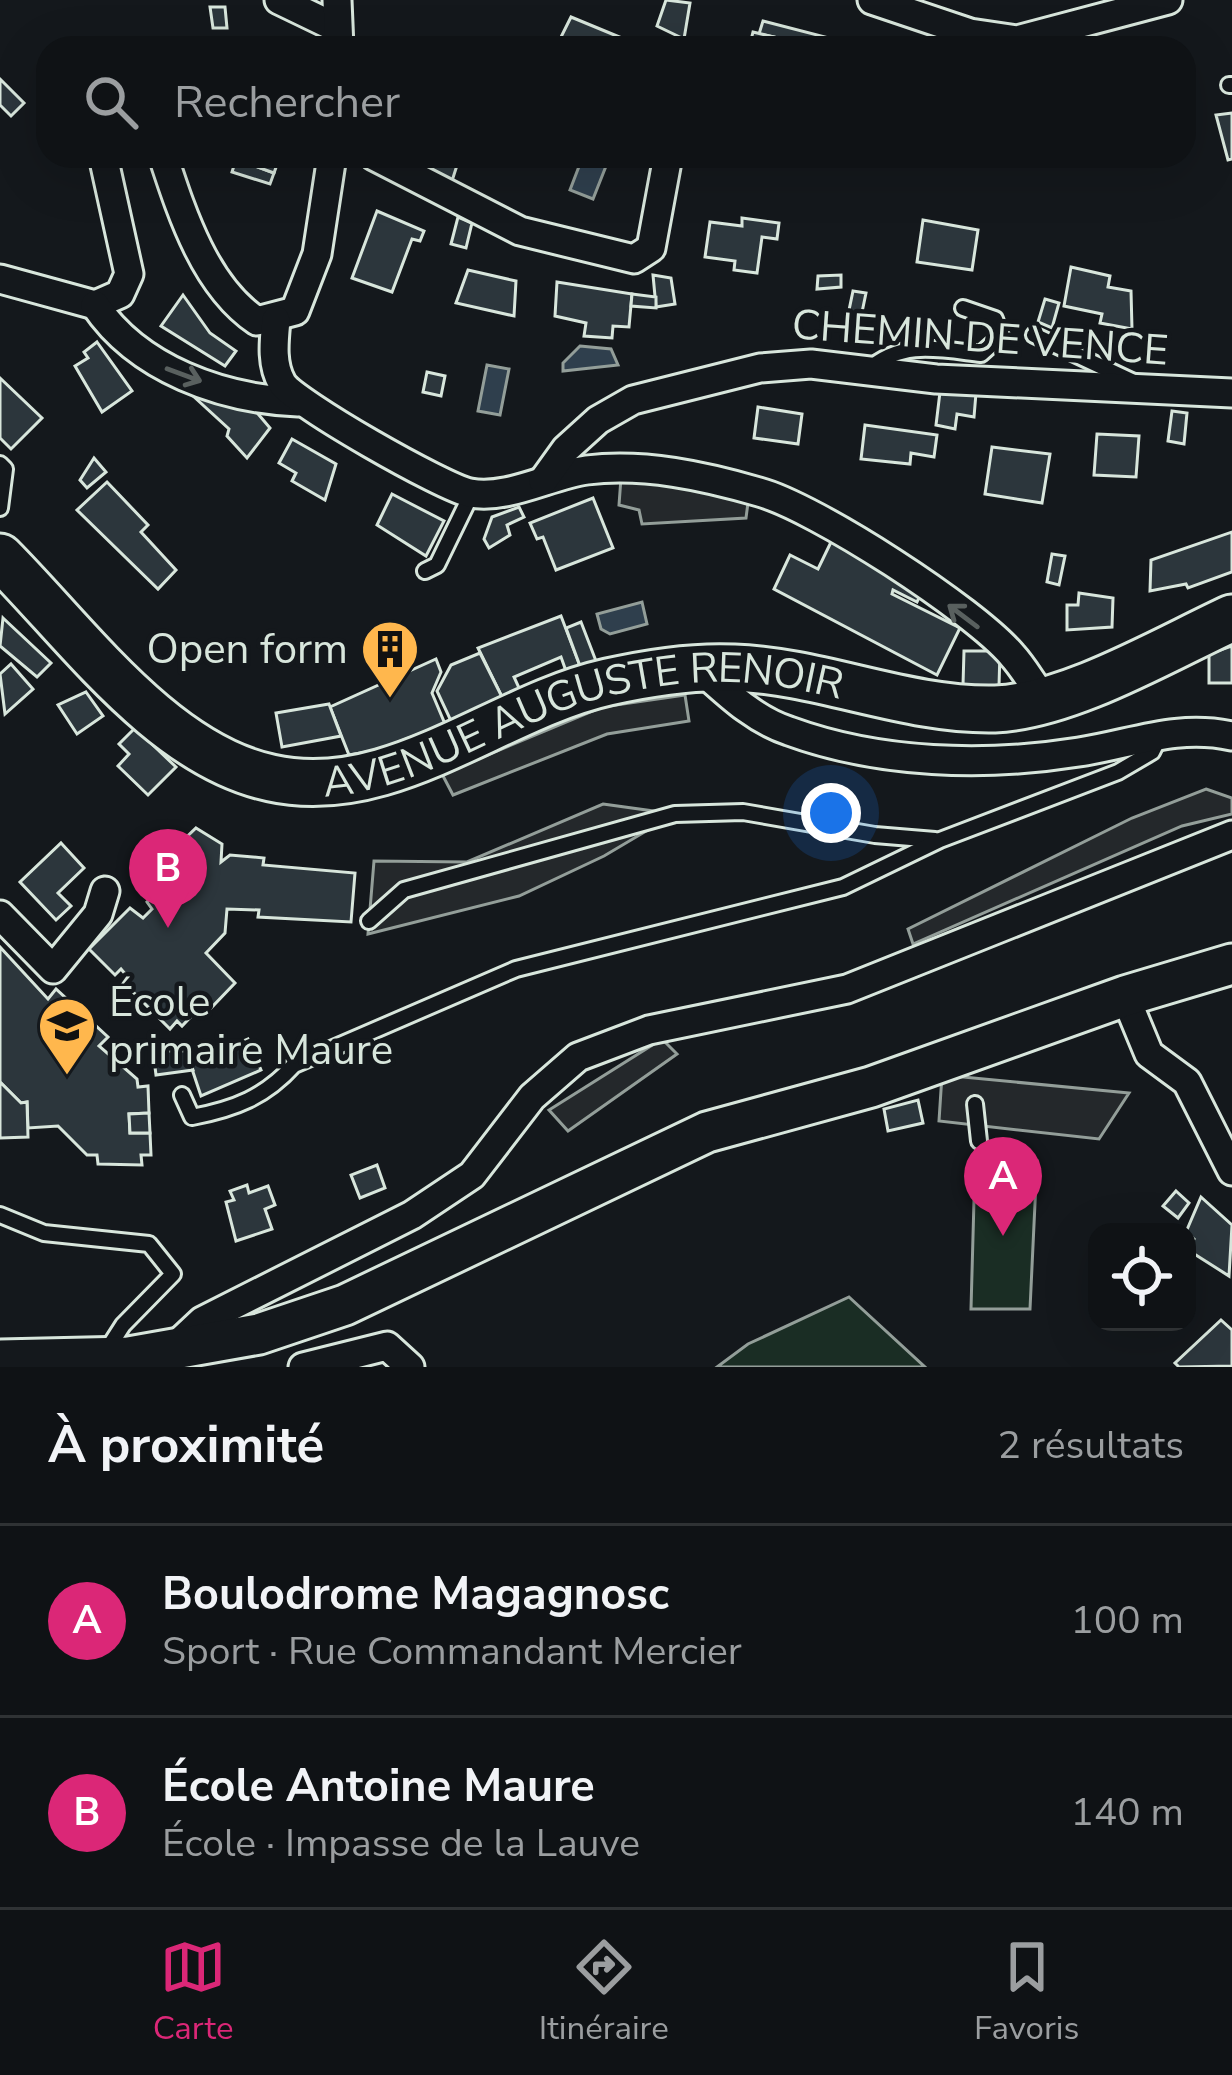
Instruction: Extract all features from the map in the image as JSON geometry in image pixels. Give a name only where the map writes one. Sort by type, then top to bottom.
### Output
[{"type":"main road","name":"AVENUE AUGUSTE RENOIR","points":[[0,557],[168,729],[209,757],[272,778],[327,782],[430,754],[570,693],[699,668],[737,668],[917,702],[976,707],[1044,699],[1232,618]]},
{"type":"main road","points":[[0,1360],[158,1358],[259,1334],[345,1305],[707,1132],[871,1087],[1125,996],[1232,964]]},
{"type":"street","points":[[279,0],[338,25]]},
{"type":"street","points":[[872,0],[990,36]]},
{"type":"street","points":[[1032,36],[1168,0]]},
{"type":"street","points":[[0,279],[95,304],[120,294],[129,274],[107,168]]},
{"type":"street","points":[[168,168],[199,248],[233,305],[257,321],[276,320],[295,310],[317,254],[330,168]]},
{"type":"street","points":[[397,168],[520,231],[634,259],[651,248],[666,168]]},
{"type":"street","points":[[95,304],[117,338],[163,367],[268,401],[298,402]]},
{"type":"street","points":[[276,320],[274,352],[281,381],[298,402],[436,481],[472,494],[587,470],[658,470],[765,493],[818,515],[947,604],[1010,652],[1044,699]]},
{"type":"street","name":"CHEMIN DE VENCE","points":[[543,481],[598,420],[633,400],[760,368],[811,364],[1232,393]]},
{"type":"street","points":[[699,668],[762,718],[788,731],[856,748],[993,764],[1086,752],[1162,732],[1232,736]]},
{"type":"street","points":[[158,1358],[202,1322],[412,1215],[472,1175],[532,1097],[578,1058],[649,1030],[848,989],[1232,835]]},
{"type":"street","points":[[0,915],[53,969],[98,914],[105,891]]},
{"type":"street","points":[[1125,996],[1149,1054],[1186,1082],[1232,1171]]},
{"type":"street","points":[[302,1367],[387,1346],[410,1367]]},
{"type":"lane","points":[[868,370],[887,353],[918,347],[981,354],[1001,336],[995,319],[963,308]]},
{"type":"lane","points":[[1034,335],[1127,376],[1144,390]]},
{"type":"lane","points":[[0,464],[4,469],[0,508]]},
{"type":"lane","points":[[424,571],[437,566],[472,494]]},
{"type":"lane","points":[[182,1095],[192,1117],[232,1110],[274,1088],[294,1065],[516,969],[843,887],[940,840],[1118,772],[1152,752],[1162,732]]},
{"type":"lane","points":[[369,921],[404,890],[675,814],[743,812],[875,835],[940,840]]},
{"type":"lane","points":[[975,1105],[979,1141]]},
{"type":"lane","points":[[0,1215],[44,1233],[148,1244],[173,1274],[123,1325],[102,1357]]},
{"type":"green space","points":[[1037,1161],[1030,1309],[971,1309],[975,1164]]},
{"type":"green space","points":[[849,1297],[925,1367],[717,1367],[748,1344]]},
{"type":"shaded area","points":[[621,478],[749,495],[746,518],[642,524],[639,510],[619,505]]},
{"type":"shaded area","points":[[685,695],[689,721],[607,734],[453,795],[442,774],[602,707]]},
{"type":"shaded area","points":[[1206,789],[1232,798],[1232,814],[1182,826],[913,944],[908,929],[1132,818]]},
{"type":"shaded area","points":[[603,804],[675,814],[604,856],[519,896],[368,934],[374,861],[467,862]]},
{"type":"shaded area","points":[[662,1039],[677,1054],[568,1131],[549,1110]]},
{"type":"shaded area","points":[[942,1075],[1129,1093],[1099,1139],[939,1121]]},
{"type":"water","points":[[578,168],[605,168],[593,199],[570,190]]},
{"type":"water","points":[[580,346],[611,349],[618,365],[563,371],[563,363]]},
{"type":"water","points":[[487,365],[509,369],[500,415],[478,411]]},
{"type":"water","points":[[642,602],[647,624],[610,634],[601,629],[597,614]]},
{"type":"building","points":[[666,0],[690,3],[684,36],[657,26]]},
{"type":"building","points":[[210,7],[225,7],[227,28],[213,28]]},
{"type":"building","points":[[571,17],[617,36],[562,36]]},
{"type":"building","points":[[763,21],[821,36],[769,36],[759,34]]},
{"type":"building","points":[[0,79],[24,103],[11,116],[0,105]]},
{"type":"building","points":[[1232,113],[1232,159],[1228,160],[1216,115]]},
{"type":"building","points":[[233,168],[260,168],[274,173],[270,184],[232,172]]},
{"type":"building","points":[[431,168],[456,168],[452,181]]},
{"type":"building","points":[[377,211],[424,231],[420,241],[412,239],[392,292],[352,278]]},
{"type":"building","points":[[458,217],[472,223],[466,248],[451,244]]},
{"type":"building","points":[[742,218],[779,223],[777,239],[762,237],[757,273],[734,270],[735,261],[705,257],[710,222],[742,226]]},
{"type":"building","points":[[923,220],[978,230],[972,270],[917,262]]},
{"type":"building","points":[[1071,267],[1110,276],[1108,287],[1131,291],[1132,329],[1100,323],[1102,314],[1064,306]]},
{"type":"building","points":[[468,270],[516,281],[514,316],[456,303]]},
{"type":"building","points":[[653,275],[671,278],[675,304],[656,307]]},
{"type":"building","points":[[841,275],[841,287],[817,289],[818,276]]},
{"type":"building","points":[[557,282],[632,294],[629,327],[613,326],[612,338],[584,336],[586,323],[555,316]]},
{"type":"building","points":[[853,291],[866,293],[861,317],[848,315]]},
{"type":"building","points":[[632,294],[656,297],[656,308],[631,306]]},
{"type":"building","points":[[183,295],[210,333],[236,351],[225,366],[161,326]]},
{"type":"building","points":[[1045,299],[1059,303],[1052,328],[1038,322]]},
{"type":"building","points":[[97,342],[132,391],[102,412],[75,366],[88,358],[84,352]]},
{"type":"building","points":[[427,372],[445,376],[441,396],[423,392]]},
{"type":"building","points":[[0,378],[42,418],[11,449],[0,438]]},
{"type":"building","points":[[209,390],[248,402],[270,428],[247,458],[227,436],[229,429],[192,395]]},
{"type":"building","points":[[940,392],[976,393],[974,417],[957,414],[955,429],[936,425]]},
{"type":"building","points":[[758,407],[802,414],[798,444],[754,438]]},
{"type":"building","points":[[1172,411],[1187,413],[1184,444],[1168,441]]},
{"type":"building","points":[[865,425],[937,435],[934,457],[911,453],[910,464],[861,459]]},
{"type":"building","points":[[1097,434],[1139,436],[1136,477],[1094,475]]},
{"type":"building","points":[[292,439],[336,464],[325,500],[292,481],[296,473],[279,463]]},
{"type":"building","points":[[992,447],[1050,454],[1042,503],[985,494]]},
{"type":"building","points":[[94,458],[106,472],[87,488],[80,480]]},
{"type":"building","points":[[107,482],[148,525],[141,532],[176,570],[158,589],[77,510]]},
{"type":"building","points":[[392,494],[444,521],[426,556],[377,525]]},
{"type":"building","points":[[593,498],[613,548],[556,570],[543,537],[537,539],[530,523]]},
{"type":"building","points":[[519,507],[524,517],[507,525],[510,535],[489,548],[484,539],[492,517]]},
{"type":"building","points":[[1232,532],[1232,572],[1188,588],[1186,584],[1150,591],[1151,560]]},
{"type":"building","points":[[833,538],[921,593],[917,602],[893,590],[892,594],[960,628],[937,675],[774,589],[790,555],[818,569]]},
{"type":"building","points":[[1052,554],[1065,556],[1059,585],[1047,582]]},
{"type":"building","points":[[1079,593],[1113,598],[1112,627],[1067,630],[1067,605],[1078,605]]},
{"type":"building","points":[[561,616],[580,666],[566,671],[561,657],[514,677],[520,690],[502,697],[478,648]]},
{"type":"building","points":[[3,618],[51,663],[37,677],[0,646]]},
{"type":"building","points":[[581,622],[596,661],[580,666],[566,628]]},
{"type":"building","points":[[1232,646],[1232,683],[1209,683],[1209,654]]},
{"type":"building","points":[[964,651],[1000,651],[999,686],[963,685]]},
{"type":"building","points":[[480,653],[502,697],[451,721],[437,691],[451,665]]},
{"type":"building","name":"Open form","points":[[436,659],[441,672],[432,693],[445,724],[378,750],[349,755],[330,707]]},
{"type":"building","points":[[11,664],[33,689],[5,714],[0,674]]},
{"type":"building","points":[[86,692],[103,716],[77,734],[58,705]]},
{"type":"building","points":[[329,704],[341,736],[282,747],[276,713]]},
{"type":"building","points":[[135,728],[176,767],[148,795],[118,766],[129,754],[119,744]]},
{"type":"building","points":[[196,828],[222,844],[221,862],[230,855],[264,858],[263,865],[355,873],[351,922],[258,917],[259,910],[227,909],[225,933],[206,953],[235,983],[211,1008],[205,1002],[182,1026],[177,1021],[170,1029],[121,980],[126,975],[121,969],[115,975],[89,949],[130,908],[143,918],[152,909],[147,902],[164,885],[159,876],[177,858],[173,850]]},
{"type":"building","points":[[61,843],[84,868],[58,893],[71,906],[56,920],[20,882]]},
{"type":"building","points":[[0,947],[48,999],[56,989],[108,1037],[99,1046],[137,1079],[138,1087],[148,1086],[149,1113],[129,1114],[130,1133],[150,1133],[151,1155],[141,1155],[142,1165],[98,1164],[97,1155],[87,1155],[58,1126],[28,1128],[27,1102],[21,1103],[0,1082]]},
{"type":"building","points":[[248,1039],[261,1070],[201,1096],[186,1051],[206,1043],[211,1055]]},
{"type":"building","points":[[153,1051],[186,1051],[193,1070],[156,1075]]},
{"type":"building","points":[[0,1082],[21,1103],[27,1102],[28,1137],[0,1138]]},
{"type":"building","points":[[918,1100],[923,1123],[888,1131],[884,1109]]},
{"type":"building","points":[[149,1113],[150,1133],[130,1133],[129,1114]]},
{"type":"building","points":[[377,1165],[385,1188],[360,1198],[351,1175]]},
{"type":"building","points":[[247,1185],[249,1193],[268,1186],[275,1205],[265,1209],[272,1229],[236,1241],[226,1202],[234,1200],[230,1191]]},
{"type":"building","points":[[1176,1191],[1189,1203],[1178,1218],[1163,1206]]},
{"type":"building","points":[[1201,1197],[1232,1225],[1229,1276],[1196,1255],[1196,1223],[1190,1223]]},
{"type":"building","points":[[1221,1320],[1232,1330],[1232,1366],[1179,1367],[1175,1363]]},
{"type":"place","name":"Open form","points":[[390,700]]},
{"type":"place","name":"École Antoine Maure","points":[[168,928]]},
{"type":"place","name":"École primaire Maure","points":[[67,1077]]},
{"type":"place","name":"Boulodrome Magagnosc","points":[[1003,1236]]}]
